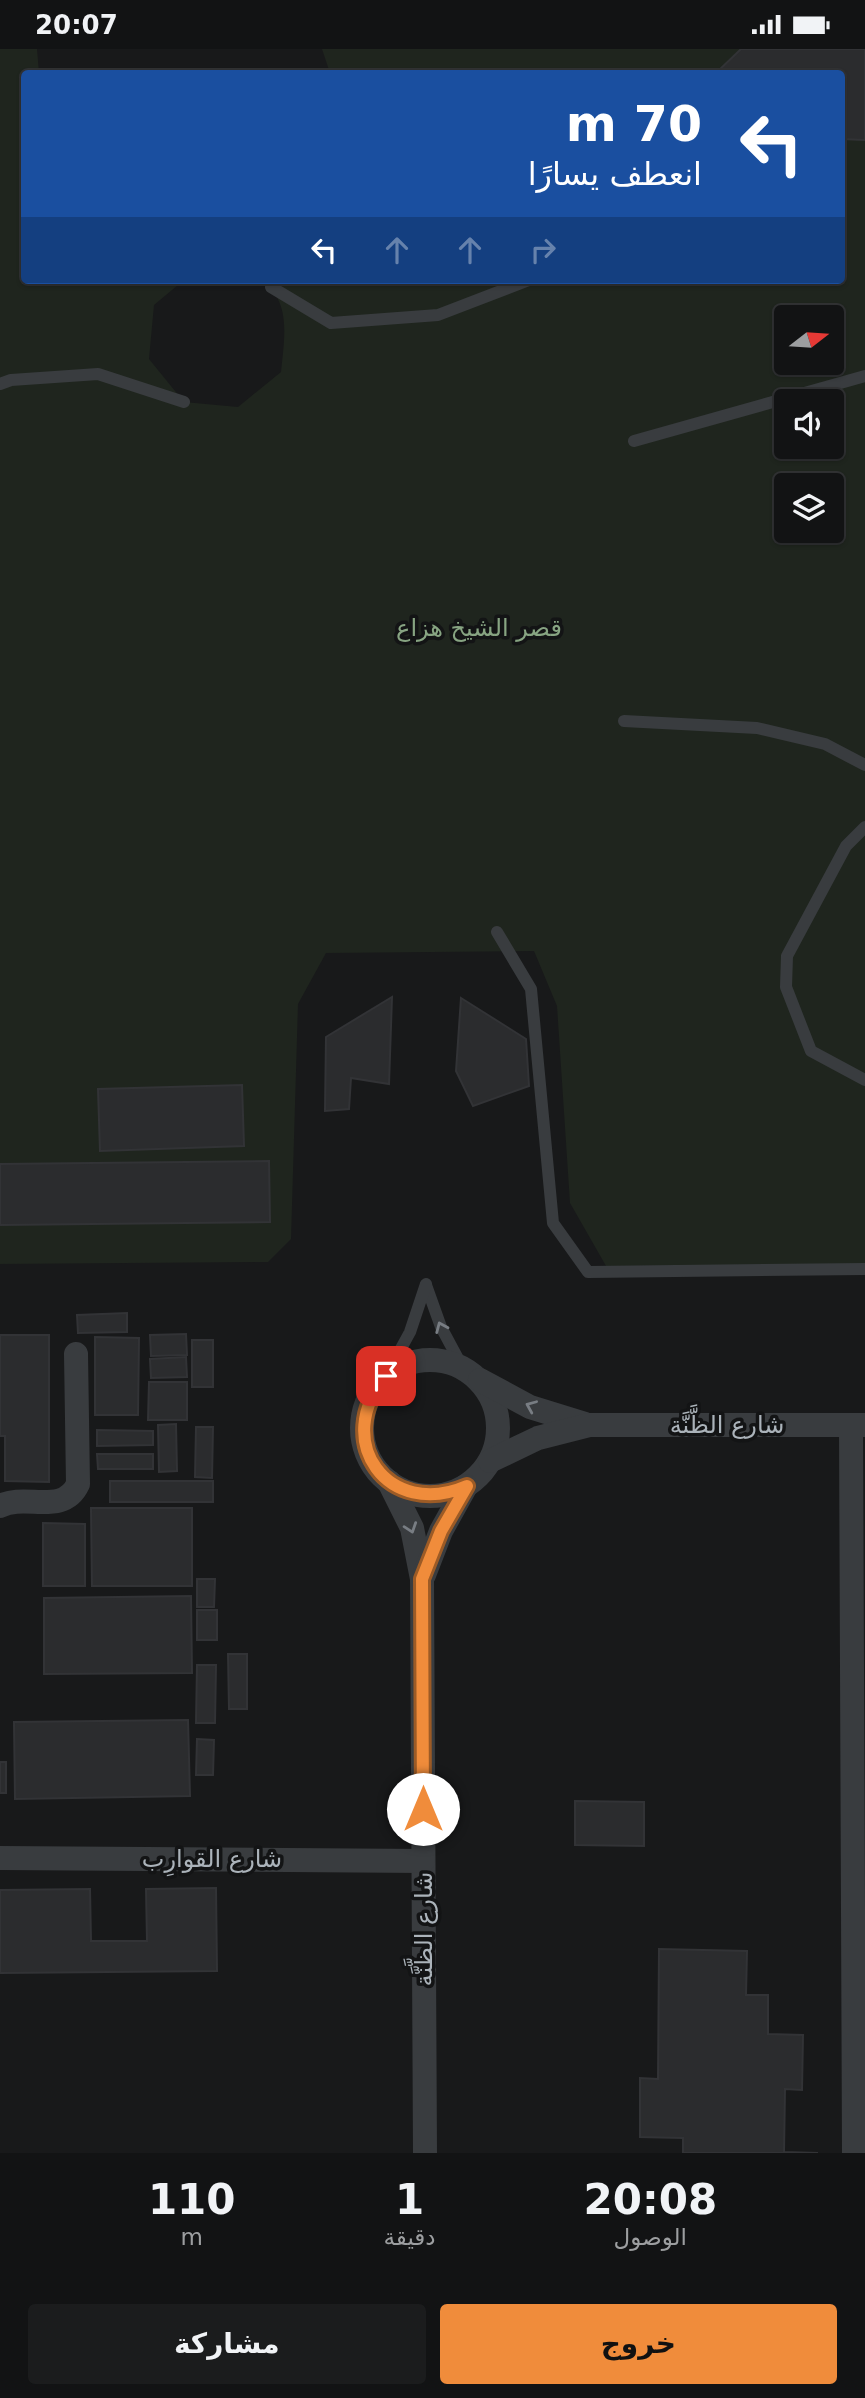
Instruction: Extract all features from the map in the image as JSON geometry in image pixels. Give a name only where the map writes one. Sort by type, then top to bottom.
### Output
[{"type":"street","points":[[0,1506],[10,1501],[56,1502],[70,1496],[75,1490],[78,1484],[76,1354]]},
{"type":"street","points":[[423,1360],[443,1361],[470,1373],[488,1392],[495,1408],[497,1444],[490,1461],[467,1486],[447,1494],[427,1496],[407,1492],[389,1482],[375,1467],[365,1449],[362,1430],[369,1401],[386,1376],[403,1365],[423,1360]]},
{"type":"street","name":"شارع الظَّنَّة","points":[[470,1373],[530,1407],[589,1425]]},
{"type":"street","name":"شارع الظَّنَّة","points":[[490,1461],[538,1438],[589,1425],[858,1425]]},
{"type":"street","points":[[854,2153],[860,1936],[858,1425]]},
{"type":"street","name":"شارع الظَّنَّة","points":[[389,1482],[412,1528],[422,1579],[425,2153]]},
{"type":"street","name":"شارع الظَّنَّة","points":[[422,1579],[441,1531],[467,1486]]},
{"type":"street","name":"شارع القوارِب","points":[[0,1858],[424,1861]]},
{"type":"lane","points":[[271,287],[331,323],[438,315],[519,284]]},
{"type":"lane","points":[[0,384],[11,380],[98,374],[184,402]]},
{"type":"lane","points":[[634,441],[865,376]]},
{"type":"lane","points":[[624,721],[757,728],[825,744],[865,765]]},
{"type":"lane","points":[[865,827],[846,846],[787,956],[786,987],[811,1051],[865,1080]]},
{"type":"lane","points":[[497,932],[531,989],[553,1223],[588,1272],[865,1269]]},
{"type":"lane","points":[[386,1376],[410,1332],[426,1284],[441,1327],[470,1373]]},
{"type":"green space","name":"قصر الشيخ هزاع","points":[[0,49],[37,49],[39,70],[21,70],[21,284],[179,284],[154,305],[149,359],[184,402],[238,407],[281,372],[284,333],[282,309],[270,288],[264,284],[845,284],[845,70],[329,70],[322,49],[865,49],[865,1264],[606,1266],[570,1203],[557,1006],[534,951],[326,953],[298,1004],[291,1239],[268,1262],[0,1264]]},
{"type":"building","points":[[741,49],[865,49],[865,140],[845,139],[845,70],[719,70]]},
{"type":"building","points":[[392,997],[389,1084],[351,1078],[349,1109],[325,1111],[326,1037]]},
{"type":"building","points":[[461,998],[526,1039],[529,1086],[473,1106],[456,1071]]},
{"type":"building","points":[[242,1085],[244,1146],[100,1151],[98,1089]]},
{"type":"building","points":[[269,1161],[270,1222],[0,1225],[0,1164]]},
{"type":"building","points":[[127,1313],[127,1332],[78,1333],[77,1315]]},
{"type":"building","points":[[186,1334],[187,1355],[151,1356],[150,1335]]},
{"type":"building","points":[[0,1335],[49,1335],[49,1482],[5,1481],[5,1436],[0,1436]]},
{"type":"building","points":[[95,1337],[139,1338],[138,1415],[95,1415]]},
{"type":"building","points":[[192,1340],[213,1340],[213,1387],[192,1387]]},
{"type":"building","points":[[186,1357],[187,1377],[151,1378],[150,1359]]},
{"type":"building","points":[[149,1382],[187,1382],[187,1420],[148,1420]]},
{"type":"building","points":[[176,1424],[177,1471],[159,1472],[158,1425]]},
{"type":"building","points":[[196,1427],[213,1427],[212,1478],[195,1477]]},
{"type":"building","points":[[97,1430],[153,1431],[153,1445],[97,1446]]},
{"type":"building","points":[[97,1454],[153,1454],[153,1469],[98,1469]]},
{"type":"building","points":[[110,1481],[213,1481],[213,1502],[110,1502]]},
{"type":"building","points":[[91,1508],[192,1508],[192,1586],[92,1586]]},
{"type":"building","points":[[43,1523],[85,1524],[85,1586],[43,1586]]},
{"type":"building","points":[[197,1579],[215,1579],[214,1607],[197,1607]]},
{"type":"building","points":[[191,1596],[192,1673],[44,1674],[44,1598]]},
{"type":"building","points":[[197,1610],[217,1610],[217,1640],[197,1640]]},
{"type":"building","points":[[228,1654],[247,1654],[247,1709],[229,1709]]},
{"type":"building","points":[[197,1665],[216,1665],[215,1723],[196,1723]]},
{"type":"building","points":[[188,1720],[190,1796],[15,1799],[14,1722]]},
{"type":"building","points":[[197,1739],[214,1740],[213,1775],[196,1775]]},
{"type":"building","points":[[0,1762],[6,1762],[6,1793],[0,1793]]},
{"type":"building","points":[[575,1801],[644,1802],[644,1846],[575,1845]]},
{"type":"building","points":[[216,1888],[217,1971],[0,1973],[0,1890],[90,1889],[91,1941],[147,1941],[146,1889]]},
{"type":"building","points":[[659,1949],[747,1951],[746,1995],[768,1995],[768,2034],[803,2035],[802,2090],[785,2089],[784,2152],[818,2153],[683,2153],[683,2138],[640,2137],[640,2078],[658,2079]]},
{"type":"route","points":[[386,1376],[373,1392],[365,1410],[362,1430],[365,1449],[375,1467],[389,1482],[407,1492],[427,1496],[447,1494],[467,1486],[441,1531],[422,1579],[423,1809]]}]
